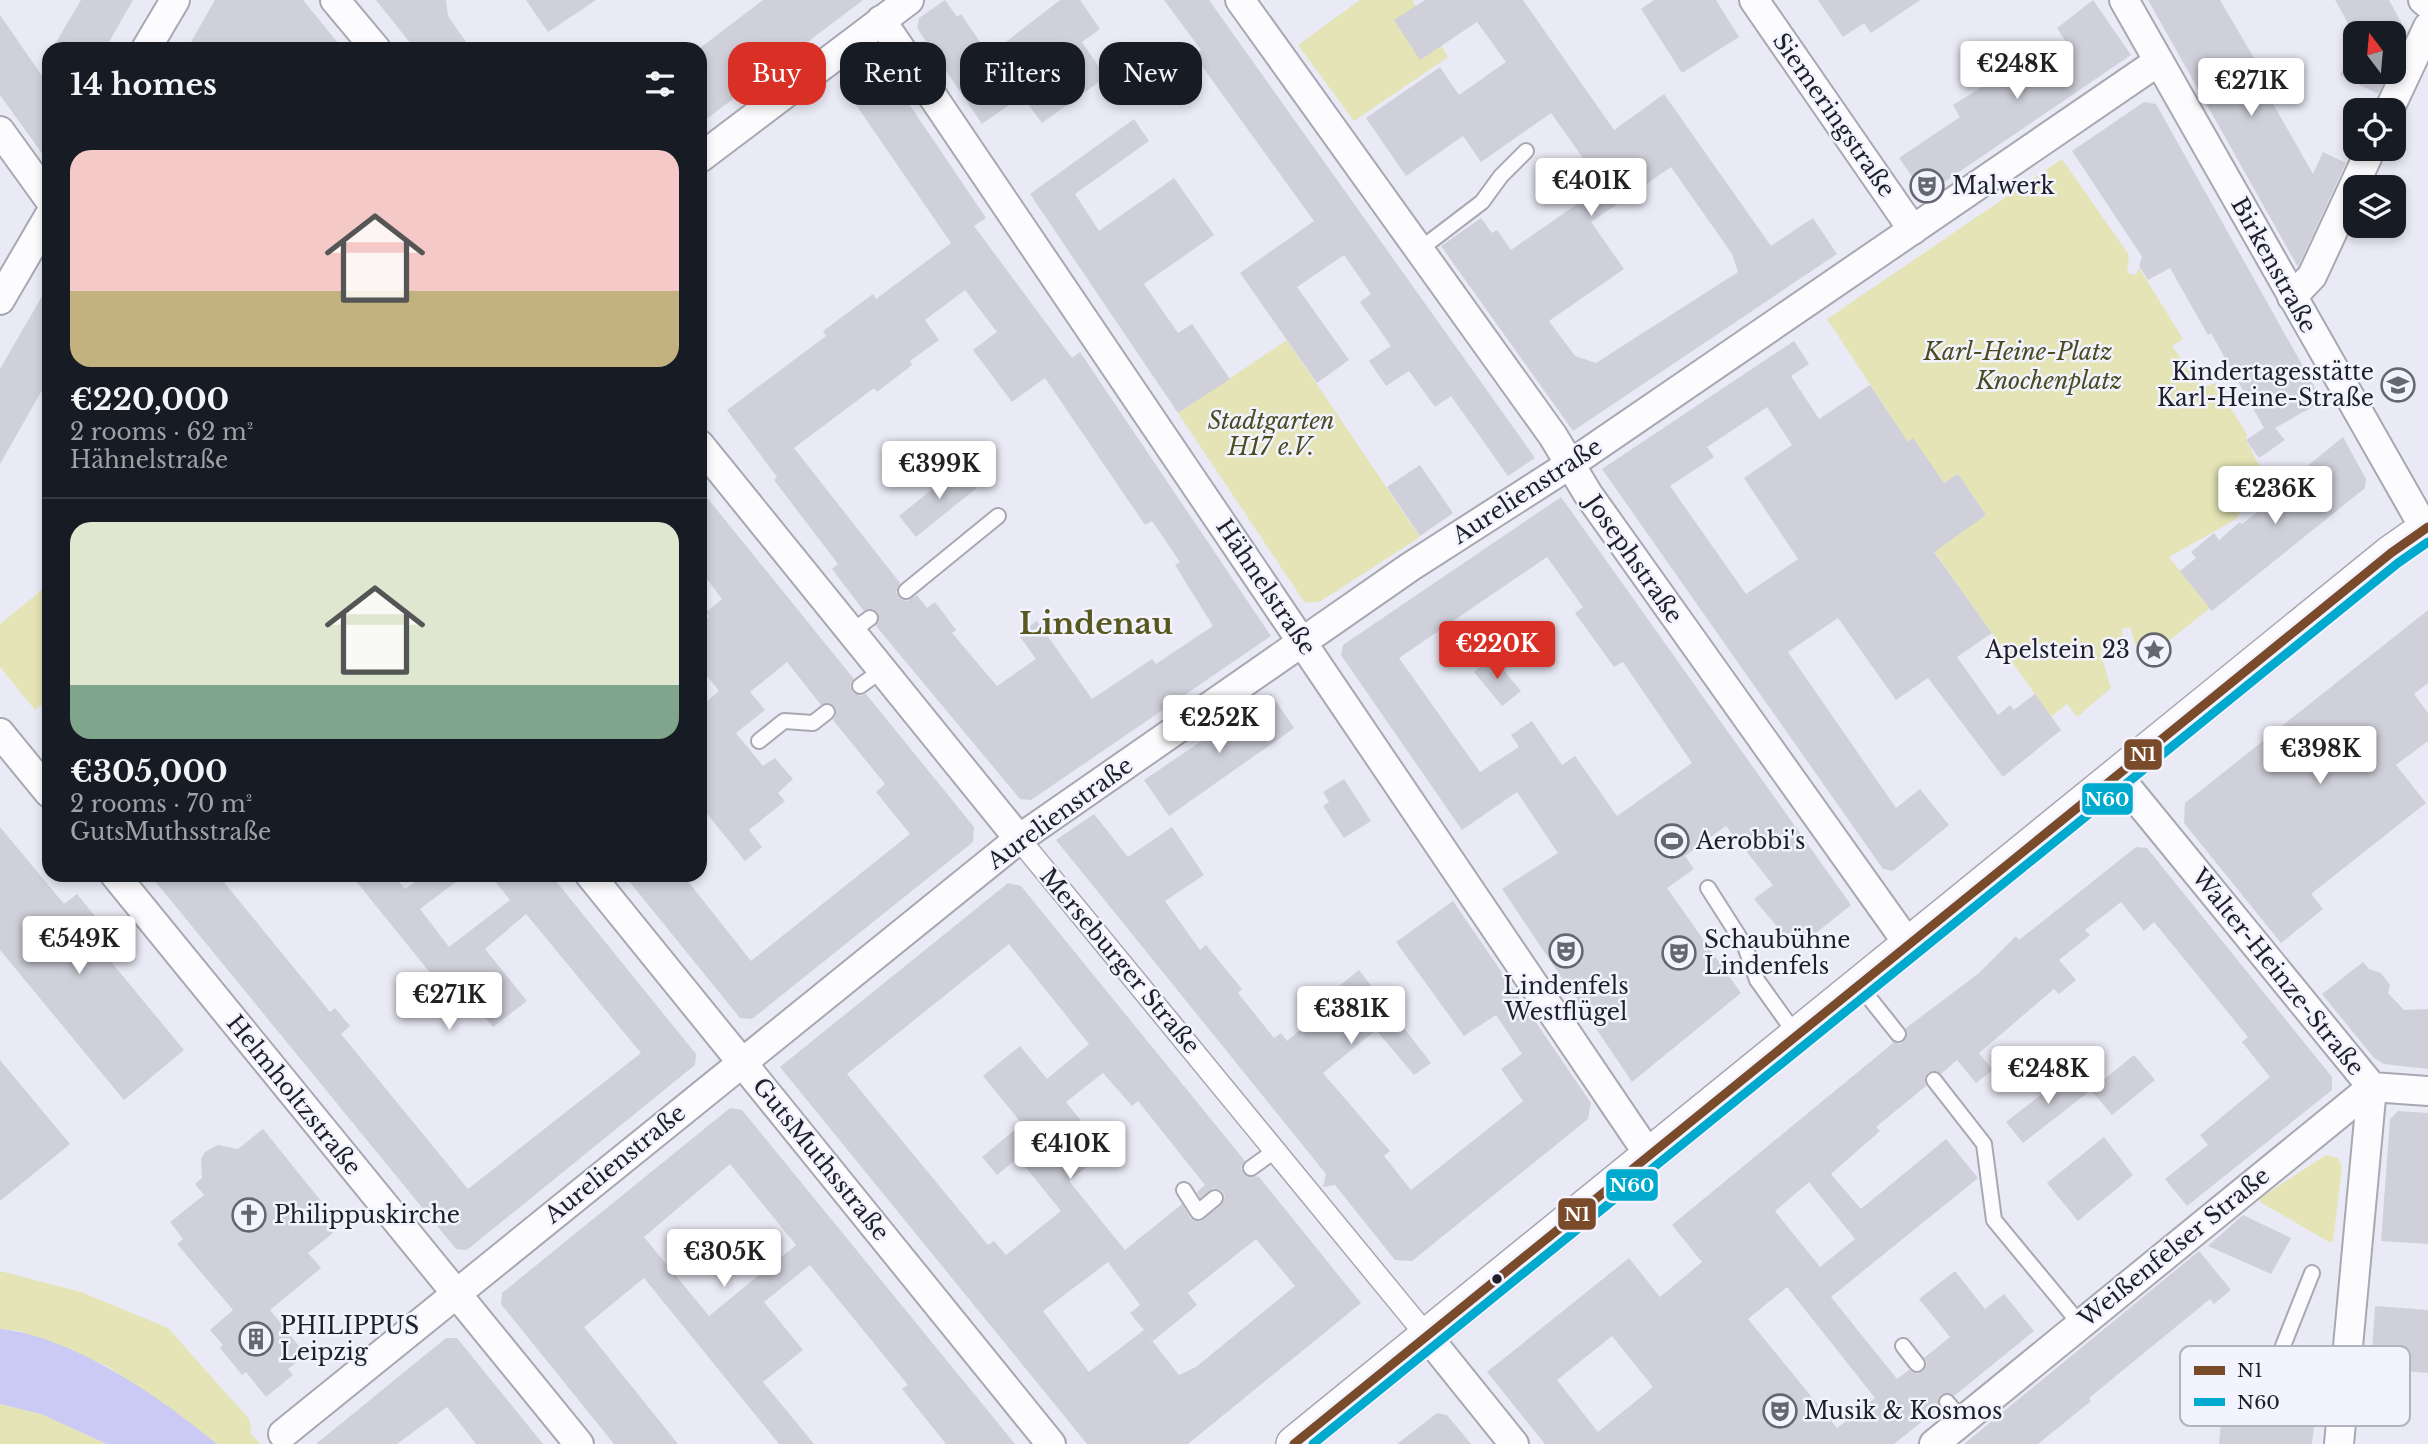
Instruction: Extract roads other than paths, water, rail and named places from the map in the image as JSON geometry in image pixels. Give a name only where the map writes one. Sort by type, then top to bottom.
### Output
[{"type":"street","points":[[150,42],[175,0]]},
{"type":"street","points":[[335,0],[370,42]]},
{"type":"street","points":[[707,153],[909,0]]},
{"type":"street","name":"Josephstraße","points":[[1240,0],[1553,436],[1569,465],[1909,945]]},
{"type":"street","name":"Siemeringstraße","points":[[1754,0],[1913,230]]},
{"type":"street","name":"Birkenstraße","points":[[2124,0],[2426,528]]},
{"type":"street","points":[[2423,0],[2428,4]]},
{"type":"street","name":"Hähnelstraße","points":[[881,20],[1649,1155]]},
{"type":"street","points":[[2395,98],[2428,27]]},
{"type":"street","name":"Aurelienstraße","points":[[283,1434],[1019,839],[1410,567],[1569,465],[2159,61]]},
{"type":"street","points":[[0,131],[42,189]]},
{"type":"street","points":[[2292,296],[2312,276],[2365,161]]},
{"type":"street","points":[[0,300],[42,228]]},
{"type":"street","name":"Merseburger Straße","points":[[707,453],[861,625],[871,678],[1019,839],[1514,1444]]},
{"type":"street","points":[[1294,1444],[2426,528]]},
{"type":"street","points":[[0,733],[42,784]]},
{"type":"street","name":"Walter-Heinze-Straße","points":[[2118,775],[2372,1087],[2347,1346]]},
{"type":"street","name":"Helmholtzstraße","points":[[122,882],[579,1444]]},
{"type":"street","name":"GutsMuthsstraße","points":[[596,882],[1051,1444]]},
{"type":"street","points":[[2372,1087],[2428,1091]]},
{"type":"street","name":"Weißenfelser Straße","points":[[1934,1444],[1955,1412],[2080,1324],[2372,1087]]},
{"type":"street","name":"Walter-Heinze-Straße","points":[[2339,1444],[2340,1426]]},
{"type":"lane","points":[[1419,250],[1482,202],[1501,176],[1526,151]]},
{"type":"lane","points":[[906,591],[998,516]]},
{"type":"lane","points":[[759,741],[784,721],[813,723],[827,712]]},
{"type":"lane","points":[[1708,888],[1745,946],[1757,981],[1797,1036]]},
{"type":"lane","points":[[1859,985],[1898,1034]]},
{"type":"lane","points":[[1934,1080],[1984,1144],[1994,1220],[2080,1324]]},
{"type":"lane","points":[[1251,1168],[1276,1150]]},
{"type":"lane","points":[[1184,1189],[1198,1212],[1215,1198]]},
{"type":"lane","points":[[2283,1346],[2312,1273]]},
{"type":"lane","points":[[1903,1346],[1917,1364]]},
{"type":"water","points":[[0,1329],[57,1343],[86,1356],[143,1389],[217,1444],[107,1444],[41,1414],[0,1404]]},
{"type":"place","name":"Malwerk","points":[[1927,186]]},
{"type":"place","name":"Kindertagesstätte Karl-Heine-Straße","points":[[2398,385]]},
{"type":"place","name":"Apelstein 23","points":[[2154,650]]},
{"type":"place","name":"Aerobbi's","points":[[1672,841]]},
{"type":"place","name":"Lindenfels Westflügel","points":[[1566,951]]},
{"type":"place","name":"Schaubühne Lindenfels","points":[[1679,953]]},
{"type":"place","name":"Philippuskirche","points":[[249,1215]]},
{"type":"place","name":"PHILIPPUS Leipzig","points":[[256,1339]]},
{"type":"place","name":"Musik & Kosmos","points":[[1780,1411]]},
{"type":"district","name":"Lindenau","points":[[1096,624]]},
{"type":"park label","name":"Karl-Heine-Platz","points":[[2018,352]]},
{"type":"park label","name":"Knochenplatz","points":[[2049,381]]},
{"type":"park label","name":"Stadtgarten H17 e.V.","points":[[1271,434]]}]
